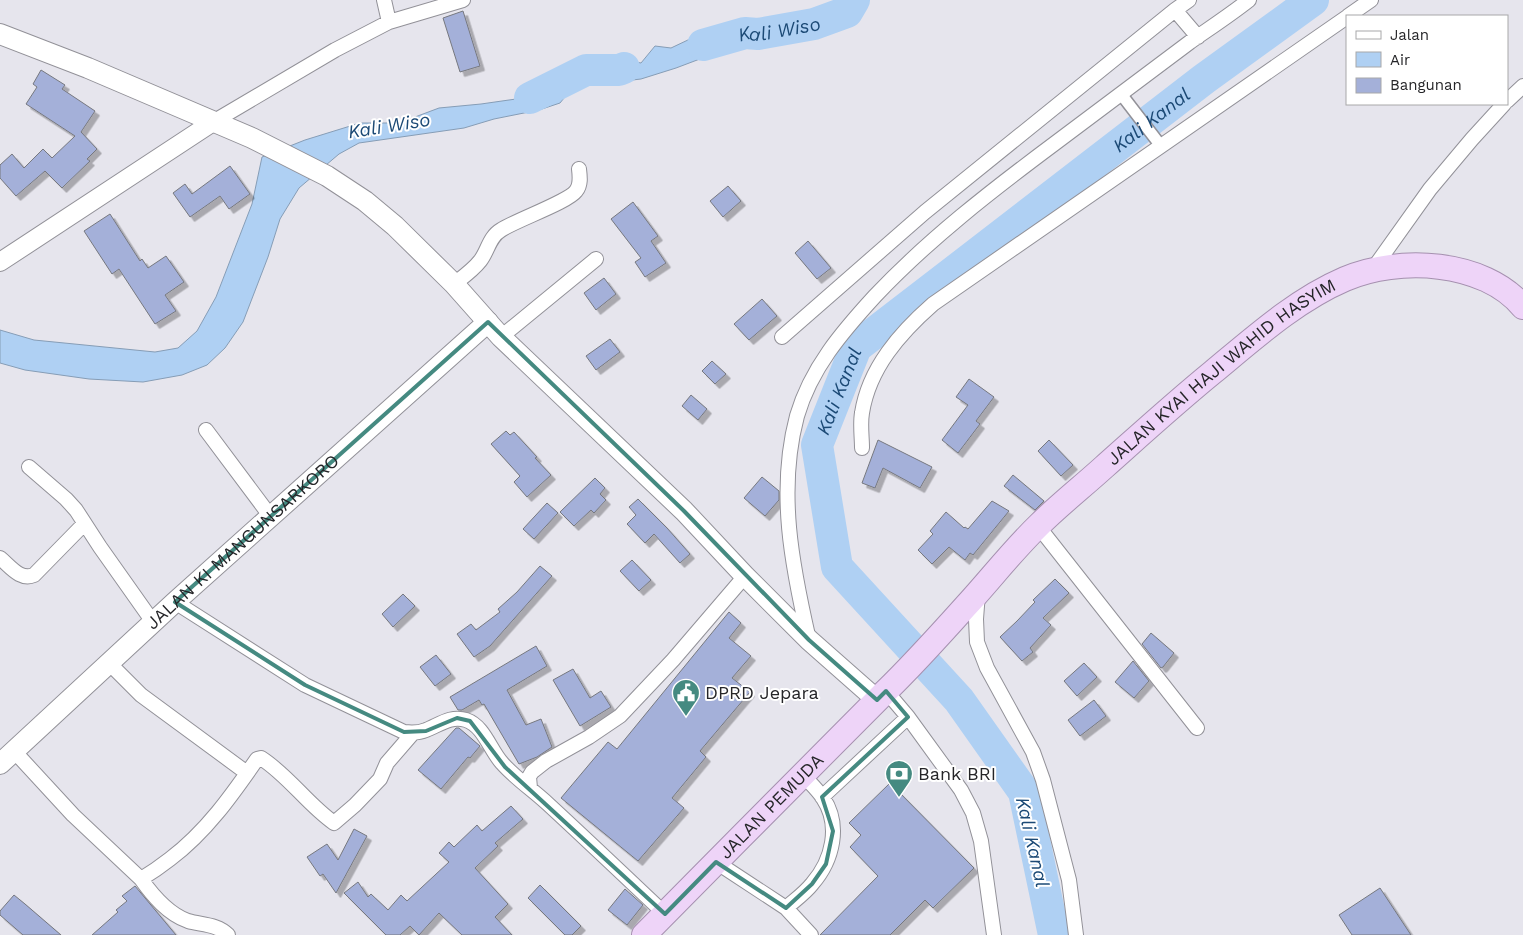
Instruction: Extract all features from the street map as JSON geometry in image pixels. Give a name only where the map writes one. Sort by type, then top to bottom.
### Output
[{"type":"highway","name":"JALAN KYAI HAJI WAHID HASYIM","points":[[972,599],[1038,526],[1181,398],[1293,308],[1328,287],[1373,269],[1431,264],[1477,274],[1493,282],[1523,307]]},
{"type":"highway","name":"JALAN PEMUDA","points":[[644,935],[887,690],[972,599]]},
{"type":"main road","points":[[0,34],[88,68],[252,138],[326,176],[365,201],[395,226],[454,284],[501,337],[684,511],[809,640],[887,690]]},
{"type":"main road","name":"JALAN KI MANGUNSARKORO","points":[[7,758],[175,602],[488,322]]},
{"type":"street","points":[[384,0],[389,22]]},
{"type":"street","points":[[0,262],[213,122],[336,50],[389,22],[463,0]]},
{"type":"street","points":[[782,337],[925,212],[1189,0]]},
{"type":"street","points":[[809,640],[795,579],[786,488],[789,459],[798,415],[816,370],[830,348],[846,327],[902,268],[976,203],[1249,0]]},
{"type":"street","points":[[1350,15],[1371,0]]},
{"type":"street","points":[[1175,10],[1198,37]]},
{"type":"street","points":[[862,448],[862,415],[866,395],[883,359],[913,322],[933,304],[1346,18]]},
{"type":"street","points":[[1508,100],[1523,86]]},
{"type":"street","points":[[1121,95],[1160,146]]},
{"type":"street","points":[[1373,269],[1430,189],[1472,138],[1503,105]]},
{"type":"street","points":[[454,284],[476,266],[487,250],[492,237],[499,231],[522,218],[569,198],[576,192],[580,184],[579,169]]},
{"type":"street","points":[[501,337],[596,259]]},
{"type":"street","points":[[206,430],[271,517]]},
{"type":"street","points":[[29,467],[66,498],[76,510],[153,622]]},
{"type":"street","points":[[0,558],[20,576],[29,577],[34,575],[84,524]]},
{"type":"street","points":[[1038,526],[1197,728]]},
{"type":"street","points":[[530,788],[529,777],[532,772],[546,761],[589,737],[627,709],[673,660],[745,576]]},
{"type":"street","points":[[972,599],[976,619],[977,642],[987,668],[1033,752],[1043,780],[1069,880],[1076,935]]},
{"type":"street","points":[[175,602],[305,685],[404,732],[413,733],[426,730],[457,718],[470,722],[486,738],[505,767],[665,914]]},
{"type":"street","points":[[109,663],[141,695],[247,773]]},
{"type":"street","points":[[887,690],[961,790],[974,814],[981,841],[994,935]]},
{"type":"street","points":[[822,797],[908,717]]},
{"type":"street","points":[[141,879],[172,858],[204,828],[234,793],[257,759],[261,758],[276,768],[324,816],[334,823],[355,805],[380,779],[387,763],[413,733]]},
{"type":"street","points":[[7,758],[73,815],[141,879],[174,915],[188,921],[217,927],[228,935]]},
{"type":"street","points":[[786,908],[812,884],[826,864],[831,849],[832,818],[822,797],[802,774]]},
{"type":"street","points":[[716,862],[786,908],[811,935]]},
{"type":"highlighted area","points":[[488,322],[684,511],[809,640],[877,700],[886,691],[908,717],[822,797],[833,831],[826,864],[812,884],[786,908],[716,862],[665,914],[505,767],[470,721],[457,718],[426,731],[404,732],[305,685],[175,602]]},
{"type":"water","points":[[737,28],[745,33],[736,43],[721,51],[676,68],[641,79],[573,87],[560,103],[539,110],[494,119],[464,128],[359,143],[339,154],[299,188],[280,219],[268,257],[243,322],[225,348],[207,365],[182,375],[143,382],[89,379],[25,370],[0,363],[0,330],[34,340],[155,352],[178,348],[197,331],[216,297],[252,204],[262,157],[305,140],[360,123],[399,123],[439,108],[523,98],[580,75],[587,62],[613,58],[641,63],[655,46],[671,48],[690,39],[706,39],[725,34]]},
{"type":"building","points":[[463,11],[480,66],[460,72],[443,18]]},
{"type":"building","points":[[41,70],[65,85],[62,89],[95,111],[81,132],[97,149],[87,159],[90,161],[62,188],[45,171],[16,196],[0,178],[0,165],[12,154],[24,168],[43,149],[52,158],[75,136],[26,104],[37,87],[33,84]]},
{"type":"building","points":[[230,166],[250,194],[229,209],[220,196],[190,217],[173,193],[185,184],[192,194]]},
{"type":"building","points":[[728,186],[741,201],[723,217],[710,201]]},
{"type":"building","points":[[633,202],[658,236],[651,241],[666,263],[645,277],[635,262],[641,258],[611,219]]},
{"type":"building","points":[[110,214],[140,261],[142,259],[148,268],[166,256],[184,282],[165,295],[176,311],[155,324],[119,269],[112,274],[84,231]]},
{"type":"building","points":[[808,241],[831,268],[817,279],[795,253]]},
{"type":"building","points":[[604,278],[616,294],[596,310],[584,293]]},
{"type":"building","points":[[762,299],[777,316],[749,340],[734,324]]},
{"type":"building","points":[[610,339],[620,352],[596,370],[586,356]]},
{"type":"building","points":[[712,361],[726,374],[715,384],[702,371]]},
{"type":"building","points":[[969,379],[994,397],[976,421],[980,424],[958,453],[942,440],[968,405],[956,397]]},
{"type":"building","points":[[691,395],[707,409],[698,420],[682,406]]},
{"type":"building","points":[[506,431],[510,435],[514,432],[551,475],[527,497],[514,482],[520,476],[491,444]]},
{"type":"building","points":[[878,440],[932,467],[920,488],[883,468],[875,488],[862,483]]},
{"type":"building","points":[[1049,440],[1073,465],[1061,476],[1038,451]]},
{"type":"building","points":[[1013,475],[1044,501],[1035,510],[1004,486]]},
{"type":"building","points":[[762,477],[779,491],[779,500],[765,516],[744,498]]},
{"type":"building","points":[[595,478],[605,488],[600,494],[606,500],[594,513],[591,510],[574,526],[560,512]]},
{"type":"building","points":[[638,499],[690,554],[680,563],[654,534],[645,543],[627,524],[636,515],[629,507]]},
{"type":"building","points":[[992,501],[1009,511],[973,555],[970,553],[965,560],[949,547],[932,564],[918,550],[933,534],[930,531],[946,512],[964,528],[968,529]]},
{"type":"building","points":[[547,503],[558,513],[534,539],[523,529]]},
{"type":"building","points":[[632,560],[651,580],[639,591],[620,571]]},
{"type":"building","points":[[540,566],[552,576],[490,646],[474,657],[457,634],[471,624],[476,630],[500,612],[498,609],[517,592]]},
{"type":"building","points":[[1055,579],[1069,593],[1043,618],[1051,625],[1030,648],[1033,652],[1022,661],[1000,637],[1035,602],[1033,600]]},
{"type":"building","points":[[403,594],[415,606],[393,627],[382,614]]},
{"type":"building","name":"DPRD Jepara","points":[[729,612],[741,623],[729,638],[751,656],[732,678],[750,692],[700,751],[706,757],[672,798],[684,808],[638,861],[561,798],[608,742],[617,749]]},
{"type":"building","points":[[1151,633],[1174,653],[1161,668],[1142,644]]},
{"type":"building","points":[[536,646],[547,666],[507,690],[526,725],[541,719],[552,747],[537,757],[519,764],[484,704],[482,705],[479,700],[462,710],[458,710],[450,697]]},
{"type":"building","points":[[436,655],[451,674],[435,686],[420,667]]},
{"type":"building","points":[[1133,661],[1149,681],[1134,698],[1115,682]]},
{"type":"building","points":[[1084,663],[1097,677],[1077,696],[1064,681]]},
{"type":"building","points":[[573,669],[590,698],[601,691],[611,707],[580,726],[553,680]]},
{"type":"building","points":[[1094,700],[1106,716],[1080,736],[1068,720]]},
{"type":"building","points":[[456,728],[459,728],[480,746],[441,789],[418,770]]},
{"type":"building","points":[[890,783],[974,868],[933,908],[925,900],[890,935],[820,935],[878,876],[850,847],[861,835],[849,823]]},
{"type":"building","points":[[511,806],[523,819],[495,843],[498,846],[475,868],[508,904],[495,917],[512,935],[462,935],[439,913],[419,935],[410,926],[400,935],[386,935],[344,893],[358,882],[368,897],[371,894],[388,910],[401,895],[407,901],[449,862],[439,853],[449,842],[454,847],[477,825],[482,831]]},
{"type":"building","points":[[354,829],[367,836],[336,893],[323,874],[320,876],[307,857],[327,844],[338,860]]},
{"type":"building","points":[[540,885],[581,926],[572,935],[565,935],[528,898]]},
{"type":"building","points":[[135,886],[176,935],[92,935],[118,912],[116,910],[127,901],[122,896]]},
{"type":"building","points":[[1380,888],[1411,935],[1352,935],[1339,915]]},
{"type":"building","points":[[625,889],[643,905],[627,925],[608,910]]},
{"type":"building","points":[[14,895],[61,935],[23,935],[0,915],[0,911]]},
{"type":"waterway","name":"Kali Wiso","points":[[703,45],[745,33],[758,34],[814,24],[847,12],[854,0]]},
{"type":"waterway","name":"Kali Kanal","points":[[1054,935],[1024,792],[959,700],[837,567],[817,445],[856,347],[1204,79],[1313,0]]},
{"type":"waterway","name":"Kali Wiso","points":[[530,98],[586,70],[619,70],[624,68]]},
{"type":"place","name":"DPRD Jepara","points":[[686,717]]},
{"type":"place","name":"Bank BRI","points":[[899,798]]}]
